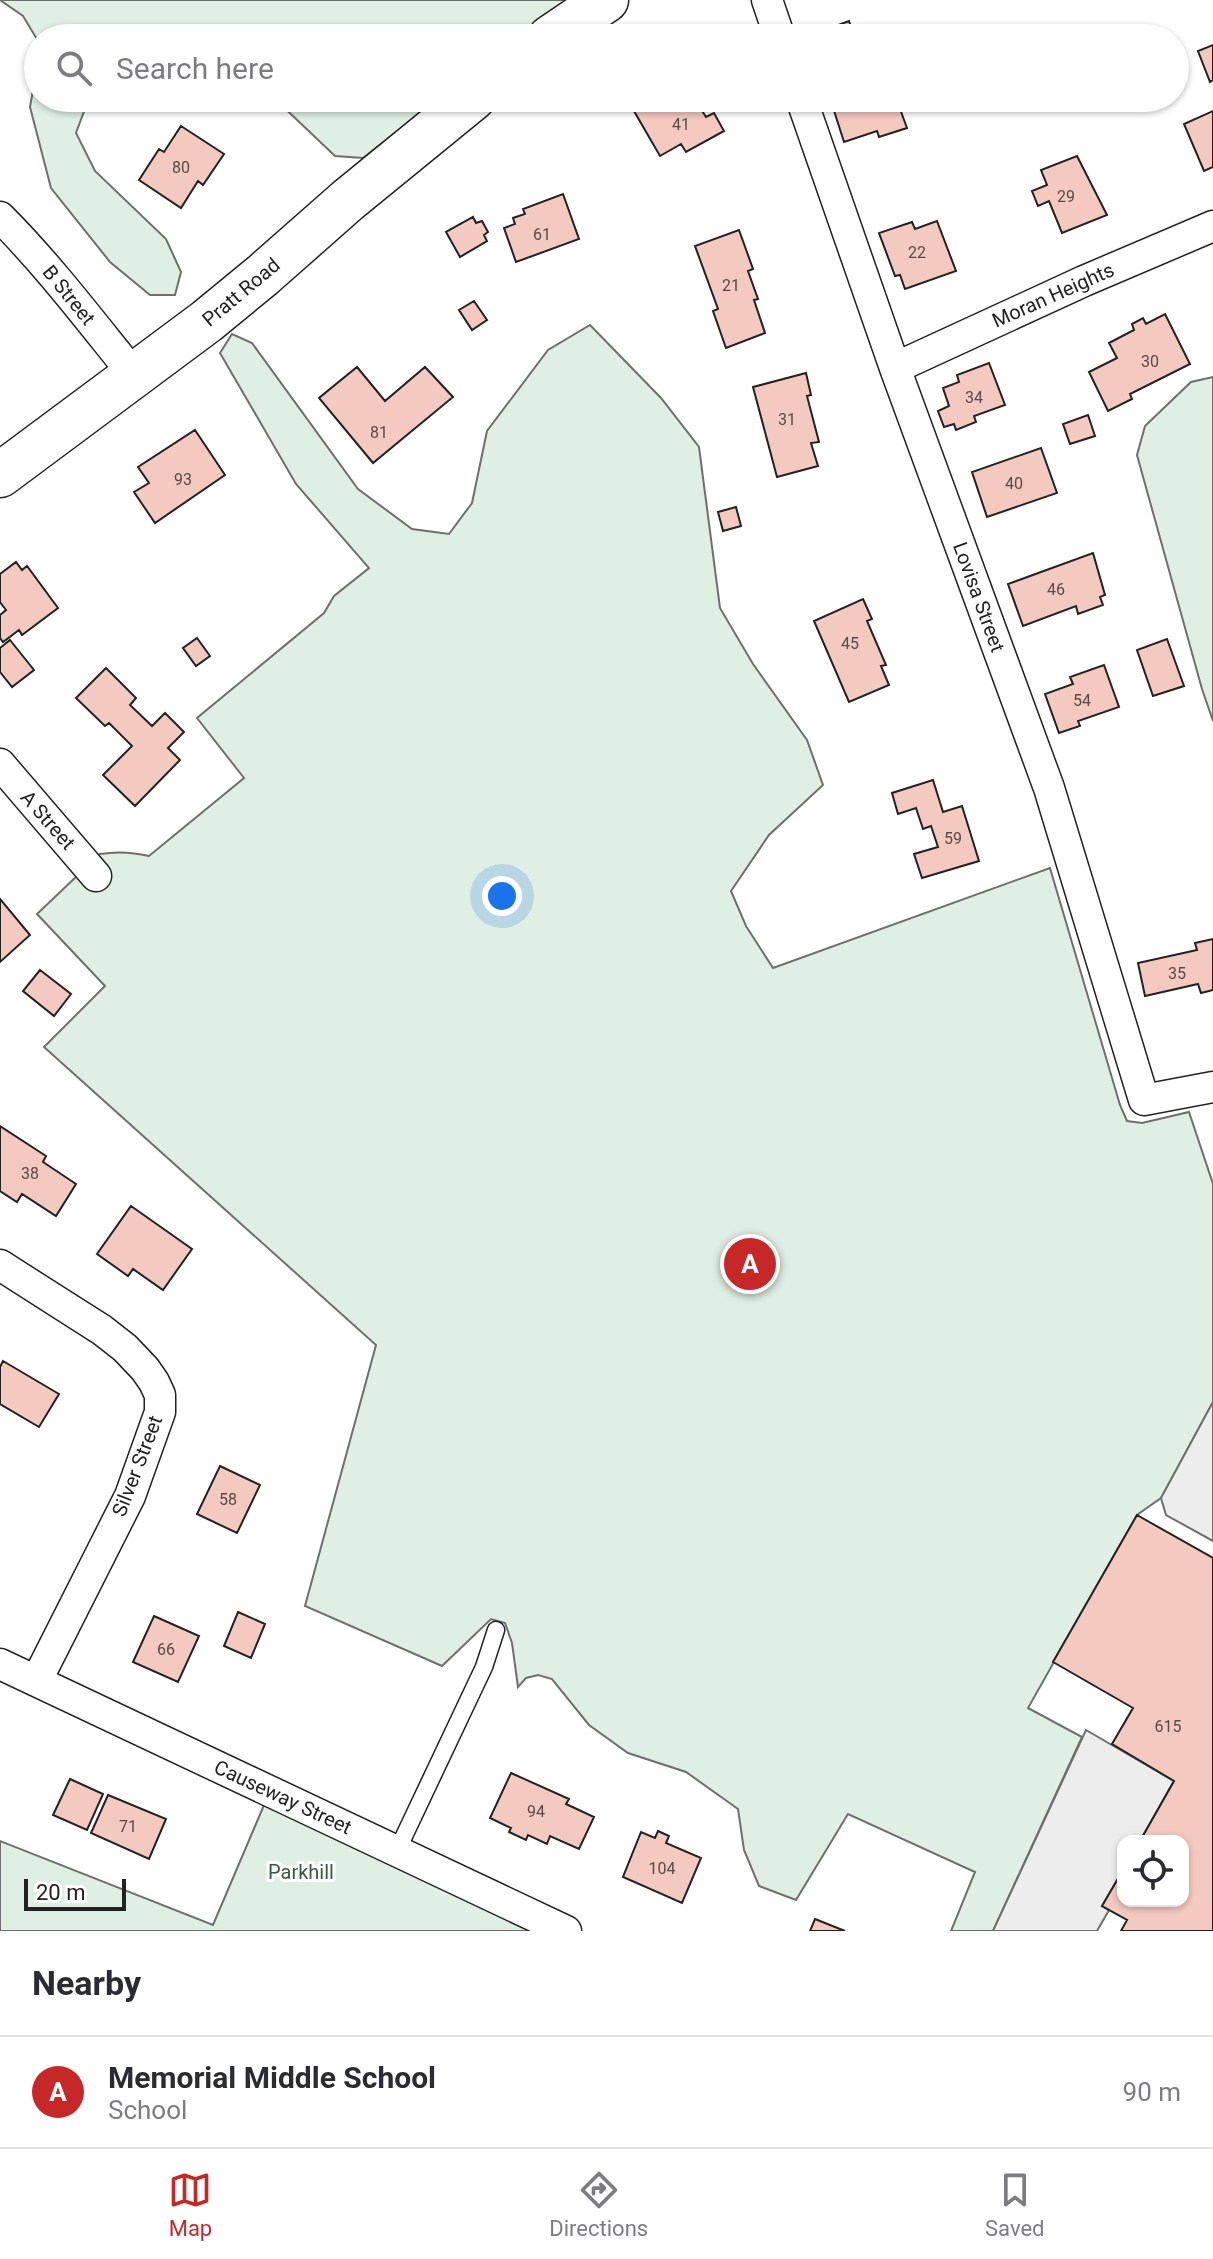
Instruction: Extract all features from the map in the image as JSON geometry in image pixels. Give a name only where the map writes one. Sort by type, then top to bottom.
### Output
[{"type":"street","points":[[571,24],[606,0]]},
{"type":"street","points":[[767,0],[775,24]]},
{"type":"street","name":"Pratt Road","points":[[0,475],[135,376],[263,275],[348,200],[456,112]]},
{"type":"street","name":"Lovisa Street","points":[[806,112],[895,368],[1049,788],[1144,1100],[1213,1087]]},
{"type":"street","name":"B Street","points":[[0,217],[60,283],[135,376]]},
{"type":"street","name":"Moran Heights","points":[[895,368],[1213,226]]},
{"type":"street","name":"A Street","points":[[0,764],[96,876]]},
{"type":"street","name":"Silver Street","points":[[0,1265],[125,1348],[145,1369],[160,1395],[160,1412],[130,1496],[37,1680]]},
{"type":"street","name":"Causeway Street","points":[[0,1664],[566,1931]]},
{"type":"lane","points":[[397,1851],[484,1667],[496,1630]]},
{"type":"green space","points":[[0,0],[567,0],[536,24],[28,24],[23,16]]},
{"type":"green space","points":[[31,112],[84,112],[76,133],[95,171],[166,239],[181,272],[175,295],[150,295],[110,262],[51,188]]},
{"type":"green space","points":[[289,112],[422,112],[363,158],[335,156]]},
{"type":"green space","points":[[590,325],[661,398],[699,447],[720,608],[753,664],[807,740],[823,785],[769,835],[731,891],[746,926],[773,968],[1050,868],[1127,1121],[1142,1123],[1189,1112],[1213,1184],[1213,1402],[1161,1498],[1137,1515],[1028,1708],[1082,1737],[993,1931],[951,1931],[975,1872],[848,1814],[796,1900],[759,1886],[744,1850],[738,1809],[686,1772],[628,1753],[589,1725],[552,1679],[538,1675],[526,1678],[518,1687],[512,1643],[505,1623],[491,1619],[442,1666],[305,1606],[376,1345],[44,1047],[105,986],[37,914],[100,854],[125,852],[149,856],[244,778],[197,718],[324,613],[334,596],[369,568],[296,484],[220,353],[232,334],[252,343],[358,489],[412,529],[449,534],[472,503],[487,431],[548,350]]},
{"type":"green space","points":[[1213,377],[1213,721],[1137,455],[1145,426],[1191,382]]},
{"type":"green space","name":"Parkhill","points":[[270,1791],[562,1931],[0,1931],[0,1841],[213,1925]]},
{"type":"shaded area","points":[[1213,1402],[1213,1541],[1166,1515],[1161,1498]]},
{"type":"shaded area","points":[[1086,1730],[1174,1781],[1143,1835],[1117,1835],[1117,1880],[1102,1906],[1109,1910],[1097,1931],[993,1931]]},
{"type":"building","points":[[1213,45],[1213,80],[1210,82],[1198,51]]},
{"type":"building","points":[[1213,111],[1213,167],[1204,171],[1184,124]]},
{"type":"building","points":[[635,112],[703,112],[706,117],[714,113],[724,131],[686,152],[681,144],[660,156]]},
{"type":"building","points":[[834,112],[901,112],[907,128],[879,137],[877,131],[844,142]]},
{"type":"building","points":[[181,126],[224,154],[203,185],[198,181],[181,208],[139,180],[159,149],[164,152]]},
{"type":"building","points":[[1077,156],[1107,215],[1062,233],[1049,201],[1038,206],[1032,191],[1047,185],[1041,170]]},
{"type":"building","points":[[563,194],[579,239],[516,262],[504,228],[515,224],[513,218],[525,214],[523,209]]},
{"type":"building","points":[[473,217],[476,223],[482,221],[488,232],[484,235],[487,241],[460,257],[446,232]]},
{"type":"building","points":[[937,221],[956,271],[905,289],[900,275],[895,276],[879,233],[912,222],[915,229]]},
{"type":"building","points":[[739,230],[753,269],[748,271],[765,333],[726,348],[713,311],[718,309],[695,246]]},
{"type":"building","points":[[474,301],[487,320],[472,330],[459,310]]},
{"type":"building","points":[[1165,314],[1190,364],[1130,394],[1132,399],[1108,411],[1089,372],[1117,358],[1109,343],[1134,330],[1132,324],[1143,318],[1146,324]]},
{"type":"building","points":[[989,363],[1005,405],[974,416],[976,422],[956,430],[954,424],[944,427],[938,411],[949,406],[943,388],[959,382],[957,375]]},
{"type":"building","points":[[357,367],[385,401],[425,367],[453,397],[373,463],[319,398]]},
{"type":"building","points":[[806,373],[811,395],[807,396],[819,442],[811,443],[818,466],[777,477],[753,387]]},
{"type":"building","points":[[1088,415],[1095,436],[1070,444],[1063,424]]},
{"type":"building","points":[[195,430],[225,475],[155,523],[134,492],[149,483],[138,467]]},
{"type":"building","points":[[1041,448],[1057,493],[987,517],[972,472]]},
{"type":"building","points":[[736,507],[741,526],[723,531],[718,512]]},
{"type":"building","points":[[1093,553],[1105,595],[1100,597],[1103,605],[1078,614],[1076,606],[1023,626],[1008,584]]},
{"type":"building","points":[[16,562],[22,570],[27,566],[58,608],[22,635],[19,630],[3,642],[0,638],[0,615],[6,610],[0,602],[0,574]]},
{"type":"building","points":[[863,599],[872,619],[867,621],[886,665],[881,666],[889,685],[849,702],[814,621]]},
{"type":"building","points":[[197,638],[210,656],[196,666],[183,648]]},
{"type":"building","points":[[1167,639],[1184,686],[1153,696],[1137,650]]},
{"type":"building","points":[[10,640],[34,670],[12,687],[0,672],[0,648]]},
{"type":"building","points":[[1104,665],[1119,707],[1078,721],[1080,726],[1059,733],[1045,694],[1073,684],[1070,677]]},
{"type":"building","points":[[106,668],[136,698],[130,705],[152,726],[165,713],[184,732],[168,748],[180,760],[135,806],[103,775],[132,746],[109,723],[105,726],[76,698]]},
{"type":"building","points":[[933,780],[943,812],[962,806],[979,861],[922,878],[914,854],[938,847],[931,826],[923,829],[916,808],[898,814],[892,793]]},
{"type":"building","points":[[0,899],[30,935],[0,962]]},
{"type":"building","points":[[1213,939],[1213,990],[1201,993],[1198,984],[1145,996],[1138,963],[1197,950],[1195,943]]},
{"type":"building","points":[[40,970],[71,994],[54,1016],[23,991]]},
{"type":"building","points":[[0,1126],[46,1156],[43,1162],[76,1184],[56,1216],[22,1194],[17,1202],[0,1191]]},
{"type":"building","points":[[131,1206],[192,1249],[163,1290],[133,1269],[128,1276],[97,1254]]},
{"type":"building","points":[[3,1361],[59,1394],[39,1427],[0,1404],[0,1367]]},
{"type":"building","points":[[220,1466],[260,1485],[237,1533],[197,1514]]},
{"type":"building","points":[[1137,1515],[1213,1558],[1213,1931],[1121,1931],[1127,1920],[1102,1906],[1117,1880],[1117,1907],[1189,1907],[1189,1835],[1143,1835],[1174,1781],[1112,1744],[1133,1708],[1053,1662]]},
{"type":"building","points":[[238,1612],[265,1624],[251,1658],[224,1646]]},
{"type":"building","points":[[154,1616],[199,1636],[178,1682],[133,1662]]},
{"type":"building","points":[[511,1773],[569,1799],[566,1804],[594,1817],[579,1849],[550,1836],[547,1844],[528,1835],[526,1840],[509,1832],[511,1828],[490,1818]]},
{"type":"building","points":[[70,1779],[103,1794],[87,1830],[53,1815]]},
{"type":"building","points":[[108,1795],[166,1819],[149,1859],[91,1833]]},
{"type":"building","points":[[658,1831],[669,1836],[666,1843],[701,1858],[682,1903],[623,1877],[641,1832],[655,1838]]},
{"type":"building","points":[[815,1919],[845,1931],[810,1931]]},
{"type":"place","name":"Memorial Middle School","points":[[750,1264]]}]
